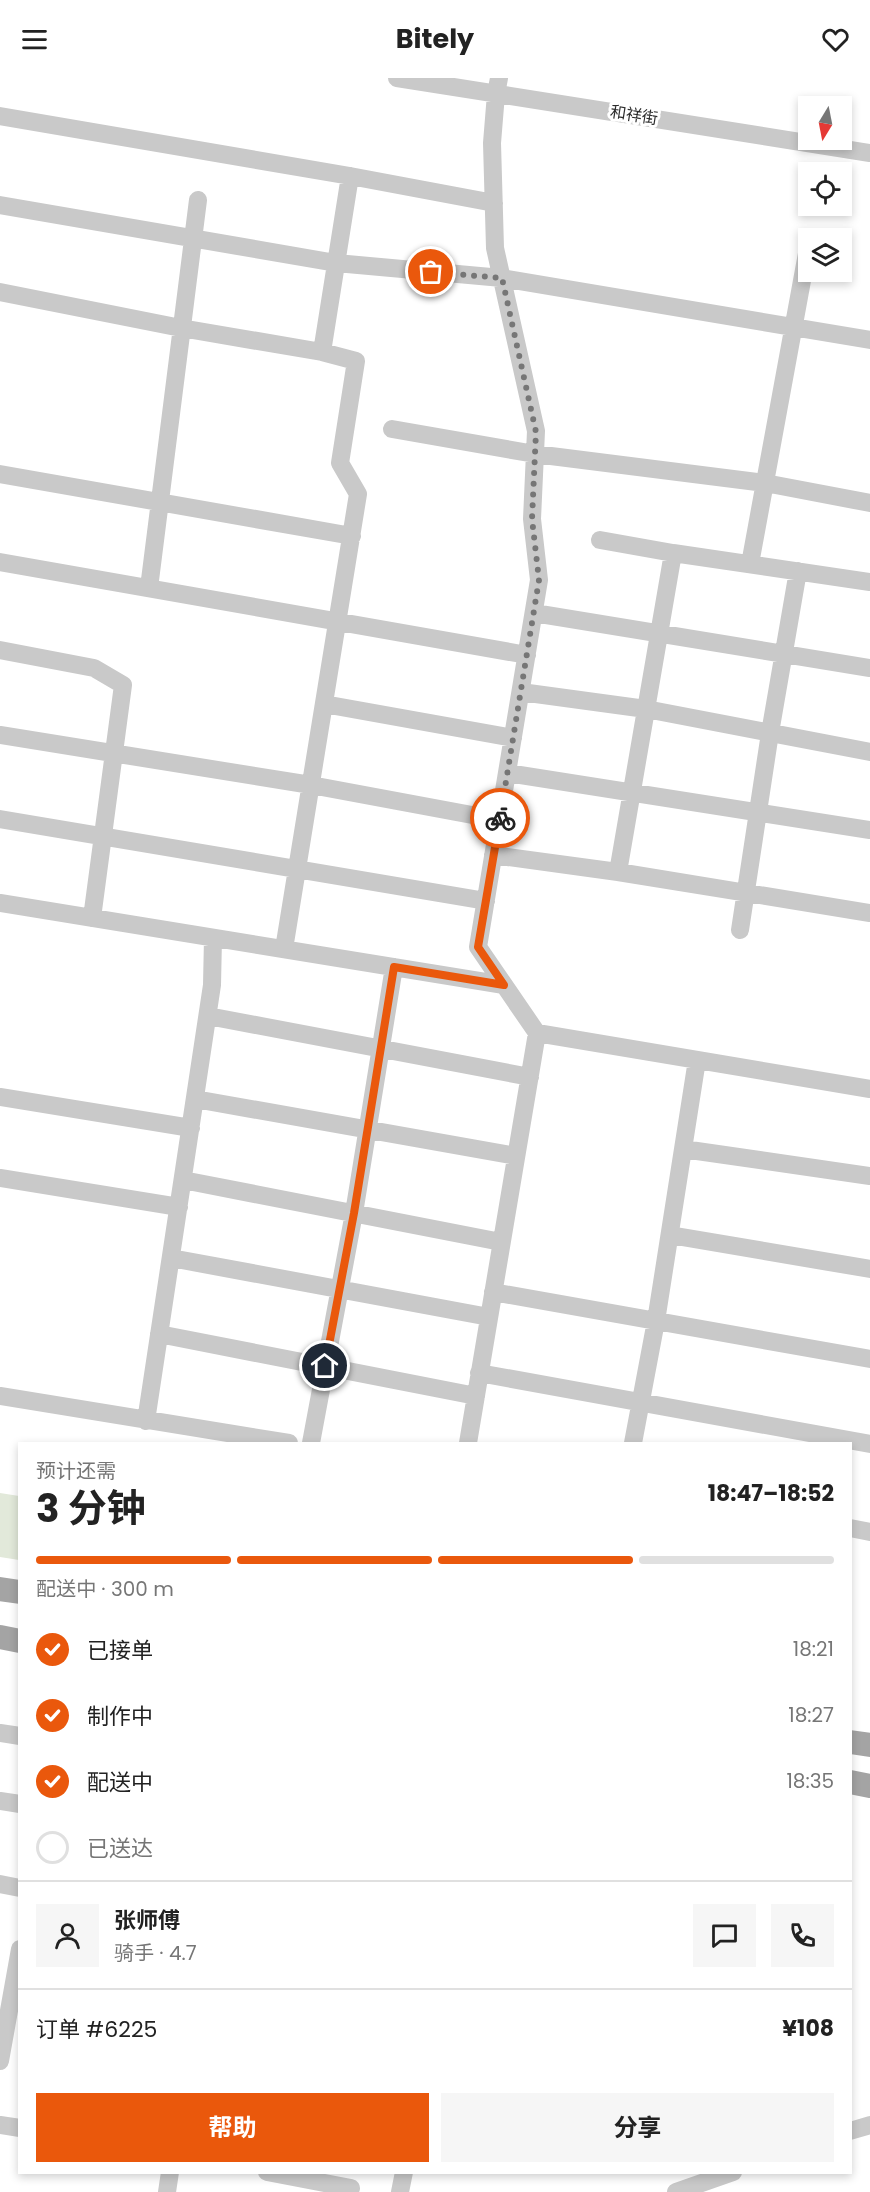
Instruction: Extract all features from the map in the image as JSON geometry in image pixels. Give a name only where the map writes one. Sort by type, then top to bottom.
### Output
[{"type":"main road","points":[[0,1589],[18,1592]]},
{"type":"main road","points":[[0,1637],[18,1641]]},
{"type":"main road","points":[[852,1742],[870,1745]]},
{"type":"main road","points":[[852,1782],[870,1786]]},
{"type":"street","name":"和祥街","points":[[398,78],[498,86],[870,153]]},
{"type":"street","points":[[468,1442],[537,1034],[478,947],[539,580],[532,519],[536,432],[495,248],[492,143],[498,86]]},
{"type":"street","points":[[0,116],[350,176],[494,204]]},
{"type":"street","points":[[322,352],[350,176]]},
{"type":"street","points":[[149,588],[198,201]]},
{"type":"street","points":[[0,205],[336,263],[502,278],[870,340]]},
{"type":"street","points":[[750,564],[802,282]]},
{"type":"street","points":[[0,292],[181,328],[322,352],[356,361],[340,463],[358,494],[284,949]]},
{"type":"street","points":[[392,429],[535,454],[765,483],[870,503]]},
{"type":"street","points":[[0,474],[352,536]]},
{"type":"street","points":[[600,540],[870,582]]},
{"type":"street","points":[[618,872],[673,553]]},
{"type":"street","points":[[0,562],[527,655]]},
{"type":"street","points":[[740,930],[770,733],[798,571]]},
{"type":"street","points":[[534,614],[870,668]]},
{"type":"street","points":[[0,650],[94,668],[123,685],[92,918]]},
{"type":"street","points":[[521,692],[646,709],[870,752]]},
{"type":"street","points":[[324,704],[513,738]]},
{"type":"street","points":[[0,735],[311,785],[500,820]]},
{"type":"street","points":[[507,773],[870,830]]},
{"type":"street","points":[[0,819],[486,902]]},
{"type":"street","points":[[493,855],[618,872],[870,913]]},
{"type":"street","points":[[0,903],[504,985]]},
{"type":"street","points":[[146,1421],[208,1016],[212,985],[213,938]]},
{"type":"street","points":[[311,1442],[354,1213],[394,967]]},
{"type":"street","points":[[208,1016],[530,1077]]},
{"type":"street","points":[[537,1034],[870,1089]]},
{"type":"street","points":[[633,1442],[656,1321],[697,1060]]},
{"type":"street","points":[[0,1096],[191,1128]]},
{"type":"street","points":[[195,1099],[516,1156]]},
{"type":"street","points":[[683,1149],[870,1176]]},
{"type":"street","points":[[0,1178],[179,1207]]},
{"type":"street","points":[[183,1180],[501,1242]]},
{"type":"street","points":[[670,1235],[870,1269]]},
{"type":"street","points":[[171,1258],[489,1317]]},
{"type":"street","points":[[493,1292],[870,1359]]},
{"type":"street","points":[[159,1334],[476,1396]]},
{"type":"street","points":[[479,1373],[870,1444]]},
{"type":"street","points":[[0,1396],[282,1442]]},
{"type":"street","points":[[0,1733],[18,1736]]},
{"type":"street","points":[[0,1801],[18,1804]]},
{"type":"street","points":[[0,1884],[18,1888]]},
{"type":"street","points":[[6,2049],[8,1969],[18,1953]]},
{"type":"street","points":[[0,2125],[18,2128]]},
{"type":"street","points":[[852,2130],[870,2125]]},
{"type":"street","points":[[167,2192],[170,2174]]},
{"type":"street","points":[[278,2174],[351,2188]]},
{"type":"street","points":[[400,2192],[404,2174]]},
{"type":"street","points":[[676,2192],[727,2174]]},
{"type":"green space","points":[[0,1493],[18,1496],[18,1560],[0,1557]]},
{"type":"way so far","points":[[431,272],[502,278],[536,432],[532,519],[539,580],[500,818]]},
{"type":"route","points":[[325,1366],[354,1213],[394,967],[504,985],[478,947],[500,818]]}]
